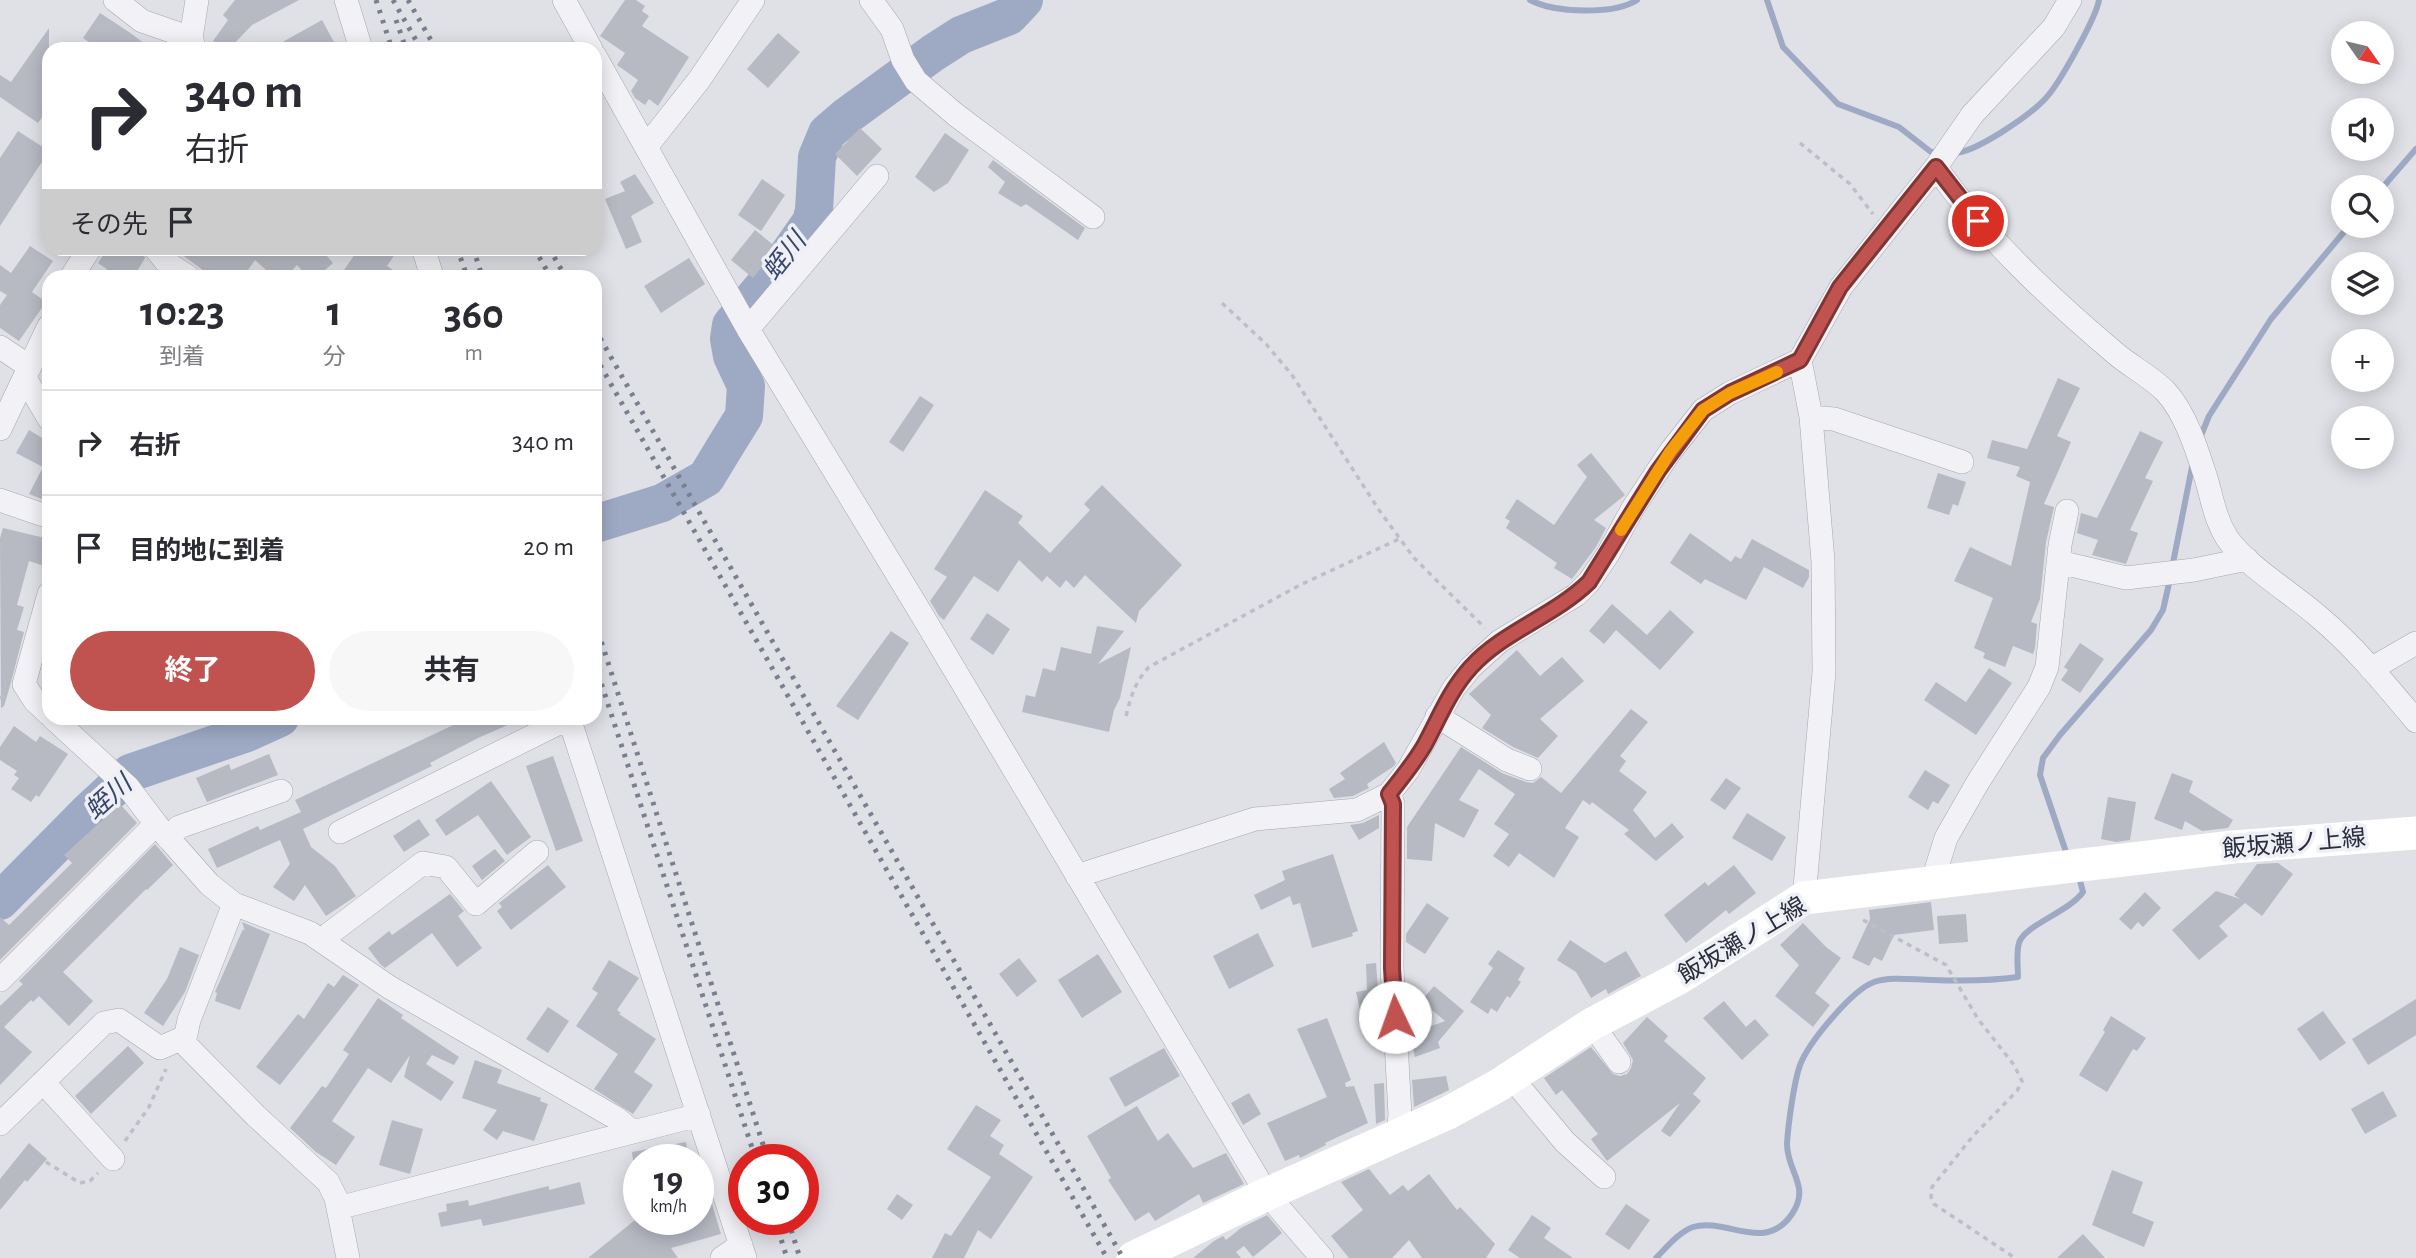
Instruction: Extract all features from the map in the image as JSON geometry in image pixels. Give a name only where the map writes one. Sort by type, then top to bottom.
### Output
[{"type":"main road","name":"飯坂瀬ノ上線","points":[[1133,1258],[1447,1113],[1511,1077],[1592,1024],[1679,978],[1817,897],[2233,847],[2416,833]]},
{"type":"street","points":[[115,0],[142,21],[191,42]]},
{"type":"street","points":[[193,42],[197,0]]},
{"type":"street","points":[[346,0],[358,42]]},
{"type":"street","points":[[564,0],[587,42]]},
{"type":"street","points":[[646,147],[699,80],[752,0]]},
{"type":"street","points":[[871,0],[892,29],[903,60],[916,81],[956,115],[1093,217]]},
{"type":"street","points":[[1077,876],[1255,818],[1357,810],[1389,794],[1424,745],[1437,716],[1471,667],[1500,641],[1576,595],[1589,582],[1670,452],[1703,410],[1730,393],[1800,360],[1840,287],[1944,156],[1972,115],[2054,27],[2070,0]]},
{"type":"street","points":[[602,68],[746,325],[1267,1194],[1322,1258]]},
{"type":"street","points":[[1944,156],[1995,242],[2116,354],[2165,392],[2190,435],[2206,477],[2214,510],[2226,536],[2239,553],[2322,619],[2371,669],[2416,721]]},
{"type":"street","points":[[746,325],[877,176]]},
{"type":"street","points":[[161,256],[178,270]]},
{"type":"street","points":[[0,429],[42,342]]},
{"type":"street","points":[[0,347],[28,373],[42,402]]},
{"type":"street","points":[[1800,360],[1811,417],[1823,561],[1824,672],[1817,897]]},
{"type":"street","points":[[1811,417],[1834,419],[1962,462]]},
{"type":"street","points":[[0,500],[42,515]]},
{"type":"street","points":[[1932,883],[1946,838],[1978,782],[2039,687],[2047,667],[2067,511]]},
{"type":"street","points":[[2059,562],[2126,578],[2194,570],[2247,559]]},
{"type":"street","points":[[42,619],[24,684],[42,708]]},
{"type":"street","points":[[2371,669],[2416,643]]},
{"type":"street","points":[[1437,716],[1507,760],[1530,769]]},
{"type":"street","points":[[61,725],[128,787],[162,831],[209,884],[234,904],[310,933],[388,987],[616,1118],[633,1132]]},
{"type":"street","points":[[340,832],[555,725]]},
{"type":"street","points":[[571,725],[743,1252],[722,1258]]},
{"type":"street","points":[[0,980],[162,831],[281,791]]},
{"type":"street","points":[[1389,794],[1393,804],[1392,968],[1400,1115],[1398,1134]]},
{"type":"street","points":[[321,940],[423,863],[446,867],[476,904],[537,852]]},
{"type":"street","points":[[184,1040],[189,1020],[234,904]]},
{"type":"street","points":[[0,1124],[104,1023],[119,1020],[160,1048],[184,1040]]},
{"type":"street","points":[[1592,1024],[1619,1062]]},
{"type":"street","points":[[184,1040],[256,1116],[328,1182],[337,1198],[348,1258]]},
{"type":"street","points":[[1511,1077],[1565,1142],[1604,1177]]},
{"type":"street","points":[[43,1082],[113,1159]]},
{"type":"street","points":[[338,1208],[699,1115]]},
{"type":"path","points":[[1800,143],[1850,184],[1871,209],[1884,232]]},
{"type":"path","points":[[1222,303],[1266,344],[1292,374],[1399,538],[1444,589],[1500,641]]},
{"type":"path","points":[[1126,716],[1133,690],[1149,667],[1300,585],[1399,538]]},
{"type":"path","points":[[1817,897],[1946,965],[1978,1019],[2014,1065],[2022,1081],[2017,1091],[1973,1136],[1933,1187],[1931,1196],[1934,1204],[2015,1258]]},
{"type":"path","points":[[46,1162],[80,1183],[90,1181],[113,1159],[149,1107],[169,1064],[184,1040]]},
{"type":"building","points":[[235,0],[299,0],[252,25],[236,42],[213,41],[228,20],[223,15]]},
{"type":"building","points":[[625,0],[636,0],[645,6],[642,11],[649,16],[642,26],[689,57],[658,106],[649,99],[645,105],[635,98],[631,91],[638,80],[617,65],[625,53],[600,36]]},
{"type":"building","points":[[100,13],[143,42],[89,42],[83,38]]},
{"type":"building","points":[[322,20],[334,42],[283,42]]},
{"type":"building","points":[[49,28],[49,42],[42,42],[42,117],[38,123],[0,97],[0,75],[11,82]]},
{"type":"building","points":[[778,33],[800,52],[768,88],[747,69]]},
{"type":"building","points":[[860,128],[882,149],[857,176],[835,154]]},
{"type":"building","points":[[18,131],[42,146],[42,162],[0,226],[0,158]]},
{"type":"building","points":[[945,133],[969,150],[948,183],[934,192],[915,177]]},
{"type":"building","points":[[993,160],[1085,228],[1078,240],[1026,204],[1021,207],[998,193],[1005,182],[988,167]]},
{"type":"building","points":[[635,174],[654,203],[631,216],[642,242],[626,249],[605,199],[625,191],[620,182]]},
{"type":"building","points":[[762,179],[785,195],[761,231],[738,215]]},
{"type":"building","points":[[755,230],[777,248],[753,278],[731,260]]},
{"type":"building","points":[[30,246],[53,261],[47,270],[42,270],[42,277],[32,292],[42,299],[42,308],[19,341],[0,328],[0,305],[7,295],[0,291],[0,265],[11,273]]},
{"type":"building","points":[[103,256],[145,258],[138,270],[106,270],[98,263]]},
{"type":"building","points":[[184,256],[327,256],[333,263],[325,270],[302,270],[297,265],[292,270],[266,270],[255,260],[248,270],[203,270]]},
{"type":"building","points":[[354,256],[394,256],[387,266],[393,270],[344,270]]},
{"type":"building","points":[[689,258],[705,284],[661,313],[644,286]]},
{"type":"building","points":[[2058,378],[2080,388],[2057,436],[2071,442],[2044,504],[2054,507],[2046,542],[2040,599],[2031,622],[2037,624],[2035,648],[2033,654],[2013,646],[2005,667],[1983,658],[1985,653],[1974,648],[1993,598],[1954,581],[1970,547],[2011,566],[2030,482],[2016,476],[2020,467],[1987,458],[1992,440],[2027,449]]},
{"type":"building","points":[[920,396],[934,405],[903,452],[889,442]]},
{"type":"building","points":[[29,430],[42,438],[42,466],[16,453]]},
{"type":"building","points":[[2140,431],[2163,442],[2145,478],[2153,481],[2130,530],[2138,533],[2126,564],[2092,555],[2098,540],[2077,533],[2081,513],[2097,518]]},
{"type":"building","points":[[1591,453],[1625,495],[1594,520],[1606,528],[1596,547],[1572,579],[1554,568],[1557,563],[1506,528],[1510,521],[1505,518],[1517,499],[1554,525],[1587,477],[1577,465]]},
{"type":"building","points":[[42,469],[42,499],[29,494]]},
{"type":"building","points":[[1938,473],[1966,482],[1958,506],[1953,504],[1949,515],[1927,508]]},
{"type":"building","points":[[1102,485],[1182,565],[1139,611],[1136,623],[1085,575],[1074,588],[1066,580],[1060,588],[1047,576],[1042,582],[1019,560],[998,592],[974,576],[944,620],[939,616],[930,601],[947,577],[934,569],[985,490],[1023,516],[1018,523],[1050,553],[1090,510],[1084,504]]},
{"type":"building","points":[[3,528],[42,537],[42,565],[29,561],[17,605],[24,607],[17,630],[24,632],[4,706],[1,708],[0,538]]},
{"type":"building","points":[[1690,533],[1731,562],[1735,556],[1741,559],[1752,539],[1809,570],[1809,577],[1803,588],[1764,567],[1746,600],[1705,579],[1701,584],[1670,563]]},
{"type":"building","points":[[1612,604],[1647,635],[1670,610],[1694,632],[1660,670],[1616,630],[1604,644],[1589,631]]},
{"type":"building","points":[[987,613],[1010,629],[993,655],[970,639]]},
{"type":"building","points":[[1097,626],[1124,631],[1098,664],[1131,647],[1120,698],[1109,732],[1022,712],[1026,695],[1035,697],[1043,668],[1055,671],[1061,647],[1091,654]]},
{"type":"building","points":[[891,631],[909,643],[858,720],[836,706]]},
{"type":"building","points":[[2080,643],[2104,659],[2080,693],[2061,680],[2068,670],[2064,667]]},
{"type":"building","points":[[1517,650],[1540,676],[1562,657],[1584,681],[1540,719],[1558,736],[1538,758],[1513,747],[1482,728],[1491,715],[1469,694]]},
{"type":"building","points":[[1989,668],[2012,683],[1976,735],[1924,700],[1936,682],[1966,702]]},
{"type":"building","points":[[1631,709],[1648,722],[1620,756],[1626,761],[1619,771],[1647,792],[1633,810],[1655,838],[1672,823],[1684,837],[1656,861],[1624,834],[1629,830],[1592,802],[1590,805],[1583,800],[1565,828],[1579,837],[1554,878],[1519,853],[1509,867],[1493,856],[1509,834],[1494,824],[1515,794],[1479,769],[1459,800],[1479,810],[1464,838],[1435,823],[1432,861],[1407,859],[1407,827],[1461,747],[1502,773],[1533,783],[1541,777],[1561,793]]},
{"type":"building","points":[[453,725],[508,725],[430,763],[432,766],[303,829],[311,847],[335,866],[356,896],[326,916],[305,885],[294,901],[273,887],[290,864],[280,840],[217,868],[208,849],[258,826],[260,830],[301,812],[295,800]]},
{"type":"building","points":[[14,726],[36,742],[40,736],[68,754],[39,797],[36,795],[31,802],[11,789],[19,778],[14,775],[17,771],[0,760],[0,747]]},
{"type":"building","points":[[1384,742],[1396,763],[1394,766],[1367,784],[1369,788],[1353,796],[1334,798],[1329,789],[1345,779],[1340,773]]},
{"type":"building","points":[[269,754],[278,775],[207,802],[196,778],[229,764],[231,770]]},
{"type":"building","points":[[553,756],[583,841],[556,851],[526,766]]},
{"type":"building","points":[[1925,770],[1950,785],[1938,804],[1933,801],[1928,810],[1908,797]]},
{"type":"building","points":[[2172,773],[2193,781],[2189,792],[2233,820],[2228,828],[2202,831],[2185,821],[2182,830],[2154,819]]},
{"type":"building","points":[[1726,778],[1741,788],[1725,810],[1710,800]]},
{"type":"building","points":[[491,781],[531,837],[507,855],[478,815],[446,836],[435,820]]},
{"type":"building","points":[[2108,797],[2136,802],[2130,840],[2116,842],[2101,839]]},
{"type":"building","points":[[120,804],[137,823],[0,960],[0,917],[9,925],[72,863],[64,855]]},
{"type":"building","points":[[1747,813],[1786,837],[1772,861],[1732,838]]},
{"type":"building","points":[[1379,815],[1379,828],[1359,840],[1350,825],[1363,823]]},
{"type":"building","points":[[419,819],[430,835],[404,852],[393,836]]},
{"type":"building","points":[[155,844],[173,865],[63,972],[93,1001],[69,1026],[39,996],[33,1002],[31,1000],[4,1027],[32,1052],[0,1085],[0,1006],[23,984],[19,981]]},
{"type":"building","points":[[495,849],[505,861],[482,880],[472,866]]},
{"type":"building","points":[[1333,854],[1358,931],[1352,933],[1353,936],[1312,948],[1300,903],[1293,905],[1290,896],[1261,910],[1254,895],[1285,880],[1282,871]]},
{"type":"building","points":[[2278,863],[2293,874],[2262,916],[2245,903],[2219,926],[2228,936],[2199,960],[2172,930],[2216,891],[2240,899],[2234,895],[2257,864]]},
{"type":"building","points":[[548,865],[566,887],[511,930],[497,911],[502,907],[499,903]]},
{"type":"building","points":[[1734,865],[1756,893],[1729,914],[1726,910],[1686,943],[1664,915],[1705,882],[1708,886]]},
{"type":"building","points":[[2145,892],[2161,908],[2143,927],[2138,922],[2131,930],[2119,919]]},
{"type":"building","points":[[450,894],[464,911],[458,916],[482,948],[457,967],[432,933],[385,968],[380,964],[368,948],[389,931],[392,935]]},
{"type":"building","points":[[1931,902],[1934,930],[1894,935],[1882,961],[1874,957],[1869,966],[1852,958],[1870,919],[1869,910]]},
{"type":"building","points":[[1427,903],[1449,918],[1425,954],[1406,942],[1406,934]]},
{"type":"building","points":[[1966,914],[1968,942],[1939,944],[1937,916]]},
{"type":"building","points":[[242,922],[270,934],[240,1010],[215,1001],[215,992],[243,929],[245,931]]},
{"type":"building","points":[[1803,923],[1841,958],[1815,993],[1830,1005],[1813,1027],[1775,996],[1799,965],[1780,945]]},
{"type":"building","points":[[1258,933],[1274,966],[1229,989],[1213,956]]},
{"type":"building","points":[[1570,940],[1605,963],[1626,951],[1641,976],[1608,994],[1606,989],[1591,998],[1576,972],[1557,960]]},
{"type":"building","points":[[180,947],[199,955],[185,992],[163,1026],[144,1013],[167,979]]},
{"type":"building","points":[[1498,950],[1525,968],[1518,980],[1521,982],[1510,998],[1507,996],[1497,1012],[1491,1008],[1488,1014],[1470,1002],[1493,968],[1488,964]]},
{"type":"building","points":[[1098,954],[1122,992],[1082,1018],[1058,980]]},
{"type":"building","points":[[1019,958],[1037,981],[1017,997],[999,974]]},
{"type":"building","points":[[609,960],[639,978],[617,1010],[621,1013],[619,1014],[656,1039],[634,1072],[653,1085],[633,1114],[594,1089],[618,1054],[576,1026],[598,993],[592,989]]},
{"type":"building","points":[[1376,963],[1382,1042],[1371,1043],[1369,1008],[1360,1010],[1356,992],[1367,990],[1366,964]]},
{"type":"building","points":[[343,975],[359,985],[280,1085],[256,1067],[298,1014],[304,1019],[328,983],[334,987]]},
{"type":"building","points":[[1434,986],[1464,1011],[1438,1042],[1440,1048],[1415,1057],[1410,1034],[1445,1021],[1421,1001]]},
{"type":"building","points":[[378,998],[403,1015],[401,1018],[459,1057],[454,1065],[432,1055],[426,1064],[454,1082],[441,1101],[404,1077],[410,1055],[391,1083],[368,1068],[332,1121],[355,1137],[336,1165],[316,1152],[290,1128],[322,1086],[326,1088],[349,1054],[343,1050]]},
{"type":"building","points":[[2416,999],[2416,1035],[2368,1065],[2352,1039]]},
{"type":"building","points":[[1724,1001],[1746,1027],[1755,1019],[1769,1035],[1742,1060],[1703,1018]]},
{"type":"building","points":[[548,1007],[569,1021],[548,1053],[526,1039]]},
{"type":"building","points":[[2323,1011],[2346,1043],[2320,1061],[2297,1029]]},
{"type":"building","points":[[2111,1016],[2146,1038],[2137,1051],[2133,1049],[2107,1092],[2079,1075],[2105,1032],[2103,1030]]},
{"type":"building","points":[[1647,1017],[1668,1036],[1664,1041],[1706,1078],[1693,1094],[1701,1101],[1670,1137],[1661,1131],[1680,1103],[1607,1161],[1591,1139],[1598,1134],[1562,1090],[1556,1095],[1544,1078],[1591,1047],[1613,1074],[1627,1074],[1633,1060],[1623,1043]]},
{"type":"building","points":[[1327,1018],[1351,1080],[1345,1083],[1346,1087],[1354,1086],[1368,1123],[1300,1158],[1299,1155],[1285,1161],[1267,1123],[1327,1097],[1297,1029]]},
{"type":"building","points":[[128,1046],[144,1063],[91,1114],[75,1096]]},
{"type":"building","points":[[1164,1048],[1180,1076],[1125,1107],[1109,1078]]},
{"type":"building","points":[[475,1060],[502,1070],[497,1083],[541,1098],[540,1101],[548,1104],[534,1141],[503,1131],[497,1140],[483,1130],[497,1110],[462,1098]]},
{"type":"building","points":[[1446,1076],[1449,1090],[1414,1107],[1412,1080]]},
{"type":"building","points":[[1384,1083],[1385,1120],[1376,1124],[1374,1084]]},
{"type":"building","points":[[2383,1091],[2397,1116],[2365,1134],[2351,1109]]},
{"type":"building","points":[[1249,1093],[1261,1114],[1243,1125],[1231,1103]]},
{"type":"building","points":[[976,1105],[1001,1120],[990,1136],[1004,1145],[999,1154],[1033,1177],[991,1239],[978,1230],[964,1258],[932,1258],[945,1233],[951,1236],[991,1177],[947,1149]]},
{"type":"building","points":[[1137,1106],[1158,1141],[1168,1133],[1193,1168],[1226,1153],[1244,1184],[1203,1203],[1199,1194],[1155,1221],[1149,1212],[1135,1221],[1108,1180],[1111,1178],[1087,1136]]},
{"type":"building","points":[[392,1120],[423,1129],[410,1174],[379,1165]]},
{"type":"building","points":[[29,1143],[47,1159],[0,1210],[0,1179]]},
{"type":"building","points":[[1369,1169],[1390,1195],[1403,1185],[1408,1191],[1429,1174],[1457,1210],[1460,1207],[1495,1244],[1486,1258],[1422,1258],[1409,1240],[1392,1258],[1349,1258],[1331,1236],[1363,1210],[1341,1182]]},
{"type":"building","points":[[2112,1170],[2143,1182],[2132,1213],[2154,1222],[2144,1247],[2092,1225]]},
{"type":"building","points":[[580,1182],[585,1204],[483,1226],[481,1219],[441,1227],[438,1213],[447,1211],[446,1204],[468,1200],[469,1206],[549,1186],[549,1190]]},
{"type":"building","points":[[897,1194],[913,1205],[902,1220],[887,1209]]},
{"type":"building","points":[[1626,1204],[1650,1220],[1629,1250],[1605,1234]]},
{"type":"building","points":[[714,1210],[721,1234],[671,1248],[678,1258],[588,1258],[623,1230],[623,1235],[714,1235]]},
{"type":"building","points":[[1267,1215],[1282,1233],[1253,1257],[1244,1246],[1236,1252],[1241,1258],[1193,1258],[1214,1241],[1223,1236],[1226,1240],[1241,1228]]},
{"type":"building","points":[[1532,1215],[1551,1228],[1544,1238],[1573,1258],[1520,1258],[1508,1250]]},
{"type":"building","points":[[2083,1234],[2105,1258],[2057,1258]]},
{"type":"waterway","name":"蛭川","points":[[602,522],[662,503],[706,478],[744,416],[746,386],[732,356],[729,339],[731,325],[778,269],[811,222],[817,157],[827,133],[933,53],[961,35],[1009,16],[1024,0]]},
{"type":"waterway","points":[[1530,0],[1569,10],[1614,8],[1637,0]]},
{"type":"waterway","points":[[1767,0],[1783,47],[1838,104],[1899,127],[1931,152],[1939,152]]},
{"type":"waterway","points":[[1953,153],[1987,141],[2045,99],[2076,51],[2099,0]]},
{"type":"waterway","points":[[2393,175],[2416,149]]},
{"type":"waterway","points":[[2200,438],[2209,416],[2271,319],[2339,238]]},
{"type":"waterway","points":[[2172,568],[2193,462]]},
{"type":"waterway","points":[[2067,855],[2040,775],[2043,758],[2151,630],[2163,610],[2170,579]]},
{"type":"waterway","name":"蛭川","points":[[0,901],[130,773],[265,725]]},
{"type":"waterway","points":[[1656,1258],[1678,1236],[1693,1227],[1706,1225],[1745,1232],[1770,1232],[1781,1226],[1792,1214],[1797,1204],[1799,1187],[1787,1144],[1798,1072],[1805,1055],[1822,1031],[1854,995],[1874,982],[1888,979],[1976,980],[2018,977],[2018,951],[2022,937],[2068,906],[2083,892],[2079,877]]},
{"type":"railway","points":[[376,0],[390,42]]},
{"type":"railway","points":[[393,0],[417,42]]},
{"type":"railway","points":[[408,0],[432,42]]},
{"type":"railway","points":[[396,20],[404,42]]},
{"type":"railway","points":[[460,256],[465,270]]},
{"type":"railway","points":[[476,256],[480,270]]},
{"type":"railway","points":[[539,256],[547,270]]},
{"type":"railway","points":[[554,256],[562,270]]},
{"type":"railway","points":[[602,341],[1123,1258]]},
{"type":"railway","points":[[602,368],[1107,1258]]},
{"type":"railway","points":[[602,644],[763,1144]]},
{"type":"railway","points":[[602,686],[751,1144]]},
{"type":"railway","points":[[780,1235],[787,1258]]},
{"type":"railway","points":[[793,1235],[800,1258]]},
{"type":"slow traffic","points":[[1621,530],[1670,452],[1703,410],[1730,393],[1777,372]]},
{"type":"route","points":[[1395,1017],[1392,968],[1393,804],[1389,794],[1424,745],[1454,688],[1471,667],[1500,641],[1576,595],[1589,582],[1670,452],[1703,410],[1730,393],[1800,360],[1840,287],[1936,167],[1978,221]]}]
